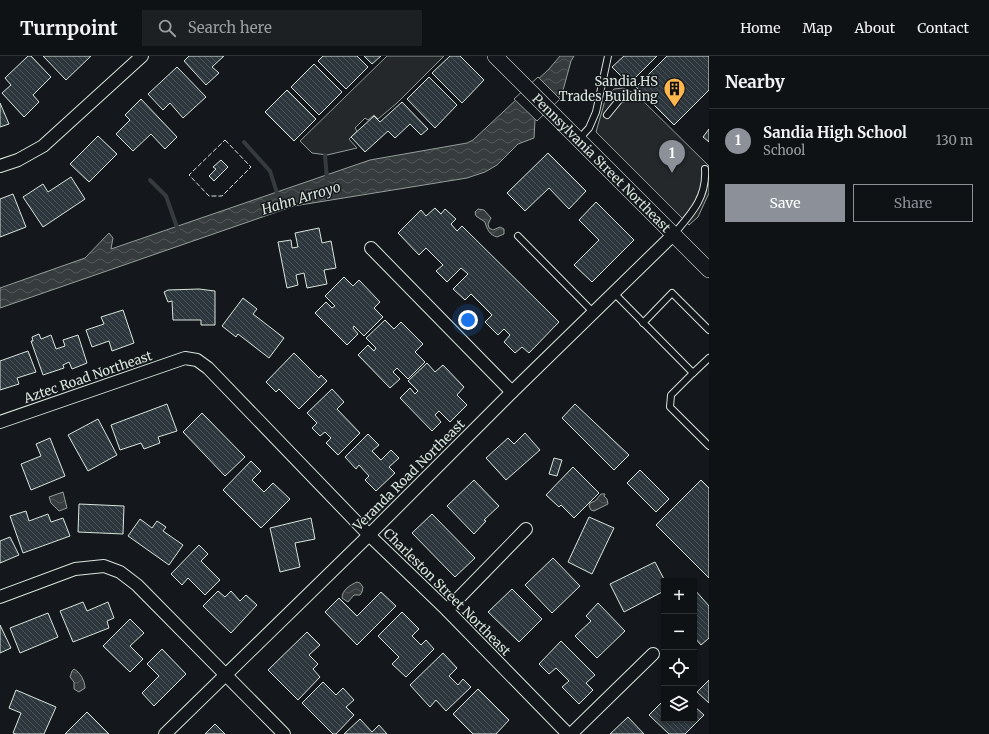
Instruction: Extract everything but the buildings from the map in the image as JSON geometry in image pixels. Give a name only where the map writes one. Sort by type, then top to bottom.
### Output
[{"type":"street","points":[[0,166],[18,160],[43,146],[142,56]]},
{"type":"street","name":"Pennsylvania Street Northeast","points":[[495,56],[709,270]]},
{"type":"street","name":"Veranda Road Northeast","points":[[165,734],[673,235]]},
{"type":"street","points":[[371,248],[512,392]]},
{"type":"street","name":"Aztec Road Northeast","points":[[0,422],[185,358]]},
{"type":"street","name":"Charleston Street Northeast","points":[[185,358],[197,360],[208,368],[369,535],[447,610],[568,734]]},
{"type":"street","points":[[447,610],[526,529]]},
{"type":"street","points":[[0,598],[75,569],[104,566],[120,572],[137,585],[284,734]]},
{"type":"street","points":[[571,734],[653,654]]},
{"type":"lane","points":[[578,140],[588,128],[596,112],[608,56]]},
{"type":"lane","points":[[607,115],[620,99],[630,97]]},
{"type":"lane","points":[[673,235],[692,213],[701,198],[706,181],[705,169]]},
{"type":"lane","points":[[518,236],[593,312]]},
{"type":"lane","points":[[614,293],[693,373]]},
{"type":"lane","points":[[643,323],[672,293],[709,330]]},
{"type":"lane","points":[[709,358],[671,395],[670,407],[709,446]]},
{"type":"shaded area","points":[[387,56],[444,56],[397,103],[378,119],[374,115],[368,120],[365,118],[355,128],[357,131],[349,139],[357,148],[327,155],[312,153],[300,141]]},
{"type":"shaded area","points":[[623,88],[636,94],[709,166],[709,193],[698,217],[689,225],[596,132],[606,97],[614,89]]},
{"type":"water","name":"Hahn Arroyo","points":[[560,56],[574,56],[571,61],[562,94],[535,120],[534,138],[518,144],[497,165],[485,172],[467,178],[294,206],[0,308],[0,288],[85,258],[109,233],[113,238],[111,249],[370,160],[467,143],[473,140],[549,69]]},
{"type":"water","points":[[478,209],[484,210],[491,218],[488,224],[489,228],[493,230],[500,227],[504,229],[504,234],[497,237],[491,233],[485,222],[476,216],[475,212]]},
{"type":"water","points":[[63,492],[67,508],[59,511],[51,503],[49,497]]},
{"type":"water","points":[[601,494],[605,494],[604,496],[607,499],[608,504],[594,511],[591,510],[589,506],[590,503],[595,501]]},
{"type":"water","points":[[357,582],[363,587],[360,595],[354,595],[348,602],[342,598],[345,590]]},
{"type":"water","points":[[74,669],[80,674],[85,685],[85,688],[79,692],[74,689],[74,682],[70,677]]},
{"type":"pier","points":[[538,77],[560,99],[537,121],[514,99]]},
{"type":"waterway","name":"Hahn Arroyo","points":[[244,142],[270,171],[278,196]]},
{"type":"waterway","name":"Hahn Arroyo","points":[[325,155],[327,179]]},
{"type":"waterway","points":[[150,180],[166,196],[178,230]]},
{"type":"fence","points":[[225,140],[251,167],[222,196],[209,196],[189,175],[225,140]]},
{"type":"place","name":"Sandia HS Trades Building","points":[[674,108]]},
{"type":"place","name":"Sandia High School","points":[[672,173]]}]
